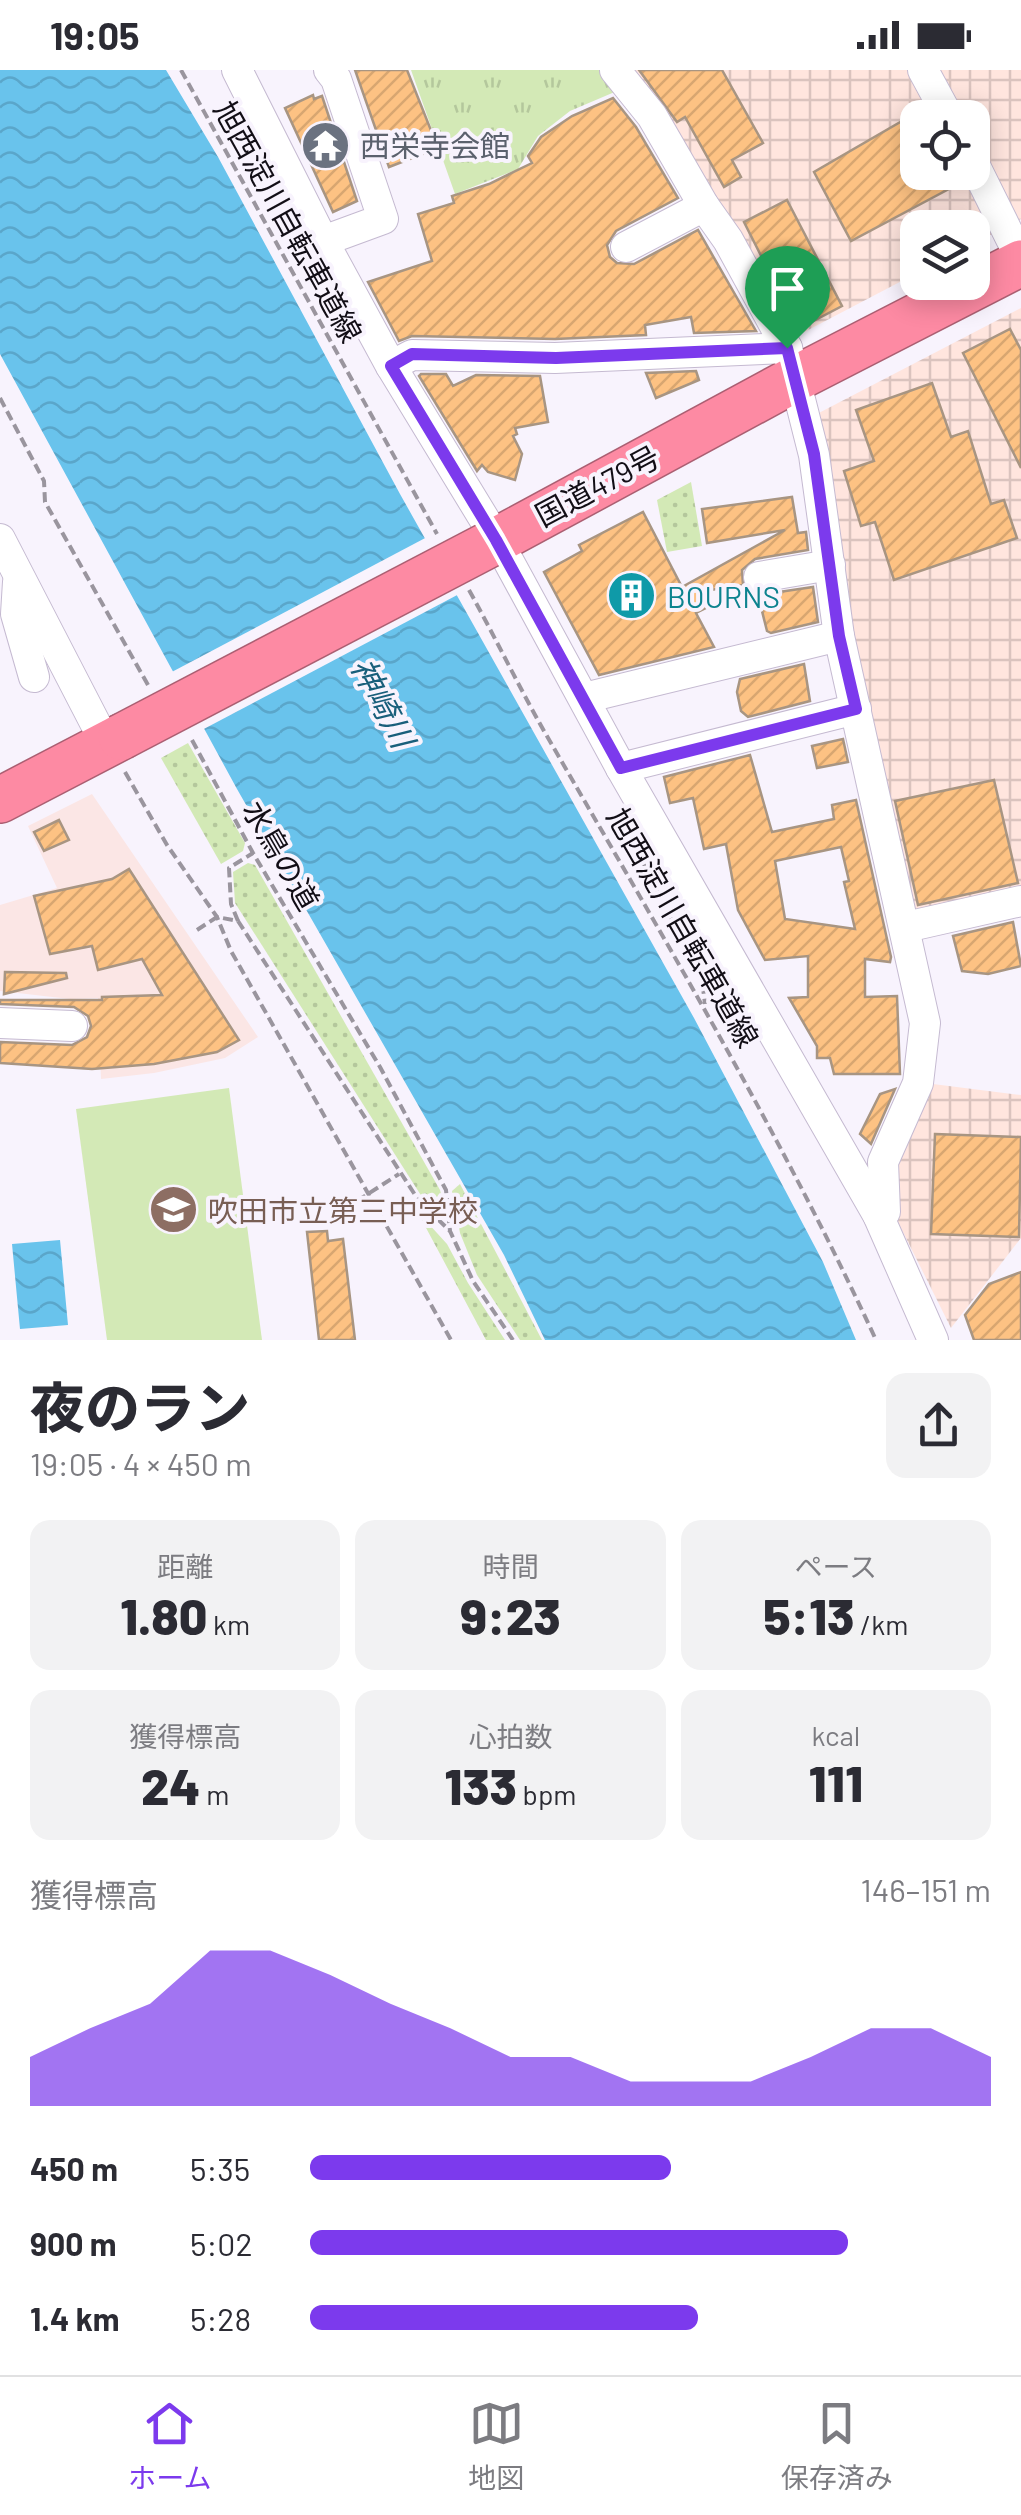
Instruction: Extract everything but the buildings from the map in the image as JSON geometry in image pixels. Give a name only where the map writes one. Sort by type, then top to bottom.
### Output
[{"type":"highway","name":"国道479号","points":[[0,800],[110,750],[482,554],[791,364],[1021,261]]},
{"type":"street","points":[[237,70],[391,366],[482,554],[584,698],[878,1216],[933,1340]]},
{"type":"street","points":[[323,241],[383,219],[336,79],[329,70]]},
{"type":"street","points":[[615,70],[652,116],[728,240],[791,364],[814,454],[839,636],[926,1023],[918,1082],[883,1162],[885,1212],[878,1216]]},
{"type":"street","points":[[923,70],[939,100]]},
{"type":"street","points":[[987,190],[1021,261]]},
{"type":"street","points":[[626,247],[704,206]]},
{"type":"street","points":[[391,366],[412,354],[791,364]]},
{"type":"street","points":[[0,539],[110,750]]},
{"type":"street","points":[[759,577],[830,565]]},
{"type":"street","points":[[18,575],[16,614],[34,676]]},
{"type":"street","points":[[584,698],[839,636]]},
{"type":"street","points":[[621,768],[856,709]]},
{"type":"street","points":[[906,927],[1021,901]]},
{"type":"street","points":[[0,1023],[72,1026]]},
{"type":"path","name":"旭西淀川自転車道線","points":[[181,70],[442,543]]},
{"type":"path","points":[[0,398],[44,481],[45,502],[158,697]]},
{"type":"path","name":"旭西淀川自転車道線","points":[[482,554],[541,726],[724,1040],[826,1231],[876,1340]]},
{"type":"path","name":"水鳥の道","points":[[182,727],[380,1067],[446,1190],[450,1230],[473,1281],[513,1340]]},
{"type":"path","points":[[110,750],[167,845],[217,917],[231,951],[451,1340]]},
{"type":"path","points":[[253,852],[228,868],[231,904],[238,921],[419,1202],[450,1230]]},
{"type":"path","points":[[196,930],[217,917],[238,921]]},
{"type":"path","points":[[357,1202],[401,1174]]},
{"type":"shaded area","points":[[624,70],[1021,70],[1021,219],[990,235],[990,210],[900,210],[900,282],[789,340]]},
{"type":"shaded area","points":[[1021,308],[1021,893],[911,920],[846,634],[813,416]]},
{"type":"shaded area","points":[[92,794],[258,1037],[225,1058],[101,1079],[98,998],[0,991],[0,905],[57,888],[28,826]]},
{"type":"shaded area","points":[[925,1083],[1021,1095],[1021,1238],[951,1328],[896,1218],[894,1154]]},
{"type":"green space","points":[[411,70],[603,70],[617,91],[570,111],[538,136],[518,169],[455,194]]},
{"type":"green space","points":[[691,482],[702,546],[667,552],[657,500]]},
{"type":"green space","points":[[188,743],[245,843],[243,851],[221,864],[161,758]]},
{"type":"green space","points":[[248,863],[255,865],[440,1190],[443,1217],[422,1197],[235,903],[233,872]]},
{"type":"green space","points":[[229,1088],[262,1340],[107,1340],[76,1109]]},
{"type":"green space","points":[[460,1184],[542,1340],[520,1340],[477,1275],[460,1233],[452,1191]]},
{"type":"green space","points":[[417,1211],[447,1244],[505,1340],[486,1340]]},
{"type":"water","name":"神崎川","points":[[0,70],[166,70],[218,157],[400,494],[694,1018],[823,1262],[856,1340],[545,1340],[504,1255],[237,789],[0,354]]},
{"type":"water","points":[[60,1240],[68,1325],[20,1329],[12,1244]]},
{"type":"pier","points":[[429,536],[461,593],[200,731],[168,674]]},
{"type":"place","name":"西栄寺会館","points":[[325,145]]},
{"type":"place","name":"BOURNS","points":[[632,596]]},
{"type":"place","name":"吹田市立第三中学校","points":[[173,1210]]},
{"type":"route","points":[[787,348],[814,454],[839,636],[856,709],[621,768],[496,540],[391,366],[412,354],[556,358],[787,348]]}]
